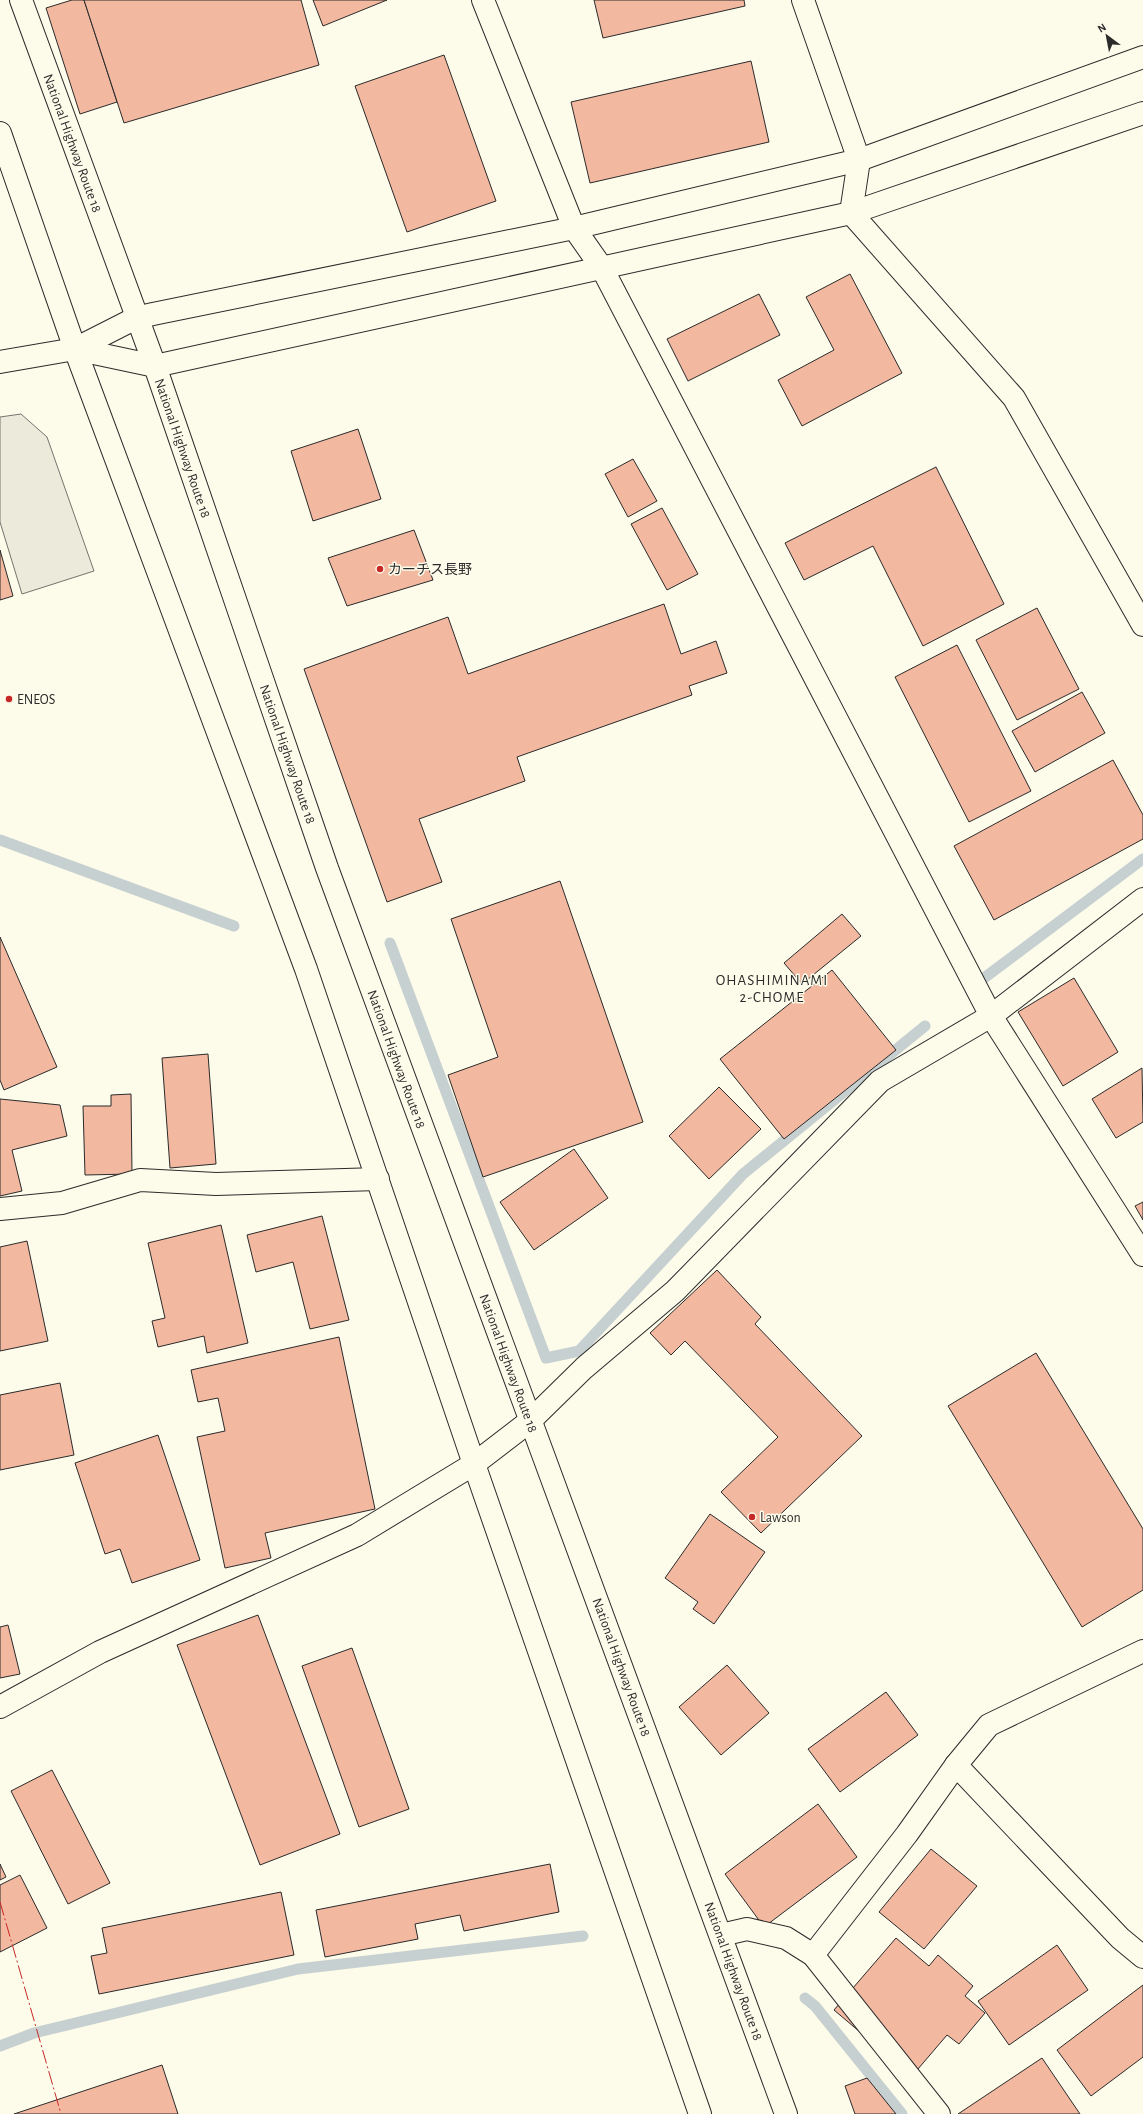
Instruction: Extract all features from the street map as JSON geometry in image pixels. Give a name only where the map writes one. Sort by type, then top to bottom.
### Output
[{"type":"main road","name":"National Highway Route 18","points":[[21,0],[136,318],[155,366],[327,868],[786,2114]]},
{"type":"main road","points":[[483,0],[574,228],[602,268],[991,1016],[1143,1255]]},
{"type":"main road","points":[[803,0],[859,160],[851,214],[1014,398],[1143,625]]},
{"type":"main road","points":[[0,362],[75,349],[136,318],[574,228],[859,160],[1143,57]]},
{"type":"main road","points":[[75,349],[155,366],[851,214],[1143,113]]},
{"type":"main road","points":[[0,134],[75,349],[306,970],[474,1464],[700,2114]]},
{"type":"main road","points":[[0,1707],[100,1652],[357,1535],[474,1464],[530,1421],[584,1368],[675,1291],[880,1081],[991,1016],[1143,899]]},
{"type":"main road","points":[[0,1209],[62,1203],[140,1180],[216,1184],[378,1179]]},
{"type":"main road","points":[[814,1955],[907,1834],[956,1765],[989,1725],[1143,1651]]},
{"type":"main road","points":[[956,1765],[1037,1848],[1120,1938],[1143,1957]]},
{"type":"main road","points":[[721,1935],[748,1929],[786,1938],[814,1955],[939,2114]]},
{"type":"shaded area","points":[[21,414],[47,437],[94,571],[22,594],[0,522],[0,417]]},
{"type":"building","points":[[72,0],[84,0],[117,102],[80,114],[46,8]]},
{"type":"building","points":[[84,0],[301,0],[319,65],[124,123]]},
{"type":"building","points":[[313,0],[387,0],[323,26]]},
{"type":"building","points":[[594,0],[744,0],[745,6],[603,38]]},
{"type":"building","points":[[444,55],[496,201],[407,232],[355,86]]},
{"type":"building","points":[[751,61],[769,142],[590,183],[571,102]]},
{"type":"building","points":[[850,274],[902,373],[802,426],[778,380],[834,350],[806,297]]},
{"type":"building","points":[[759,294],[780,335],[688,381],[667,339]]},
{"type":"building","points":[[358,429],[381,499],[313,521],[291,451]]},
{"type":"building","points":[[633,459],[657,501],[628,517],[605,474]]},
{"type":"building","points":[[936,467],[1004,604],[923,646],[873,546],[804,580],[785,543]]},
{"type":"building","points":[[662,508],[698,574],[667,590],[631,524]]},
{"type":"building","name":"カーチス長野","points":[[414,530],[433,580],[347,606],[328,558]]},
{"type":"building","points":[[0,550],[13,596],[0,600]]},
{"type":"building","points":[[664,604],[681,654],[716,641],[727,673],[689,686],[692,695],[517,757],[525,781],[419,819],[442,882],[387,902],[304,669],[448,617],[468,674]]},
{"type":"building","points":[[1037,608],[1079,689],[1017,720],[976,640]]},
{"type":"building","points":[[957,645],[1031,791],[969,822],[895,677]]},
{"type":"building","points":[[1082,692],[1105,733],[1035,772],[1012,731]]},
{"type":"building","points":[[1113,760],[1143,815],[1143,839],[994,920],[954,846]]},
{"type":"building","points":[[560,881],[643,1122],[483,1177],[448,1075],[498,1057],[451,919]]},
{"type":"building","points":[[842,914],[861,936],[802,984],[784,963]]},
{"type":"building","points":[[0,937],[57,1067],[4,1090],[0,1080]]},
{"type":"building","points":[[832,970],[896,1050],[784,1139],[720,1059]]},
{"type":"building","points":[[1074,978],[1118,1052],[1063,1086],[1018,1012]]},
{"type":"building","points":[[208,1054],[216,1164],[170,1168],[162,1058]]},
{"type":"building","points":[[1142,1068],[1143,1122],[1116,1138],[1092,1099]]},
{"type":"building","points":[[719,1087],[761,1129],[709,1179],[669,1136]]},
{"type":"building","points":[[131,1094],[132,1174],[85,1175],[83,1106],[111,1106],[111,1095]]},
{"type":"building","points":[[0,1099],[60,1105],[67,1136],[12,1150],[22,1191],[0,1196]]},
{"type":"building","points":[[574,1149],[608,1198],[534,1250],[500,1202]]},
{"type":"building","points":[[1143,1202],[1143,1220],[1135,1206]]},
{"type":"building","points":[[322,1216],[349,1320],[310,1329],[293,1262],[256,1272],[247,1235]]},
{"type":"building","points":[[221,1225],[248,1343],[207,1353],[204,1336],[158,1347],[152,1321],[165,1318],[148,1243]]},
{"type":"building","points":[[27,1241],[48,1341],[0,1351],[0,1247]]},
{"type":"building","points":[[717,1270],[761,1317],[755,1324],[862,1436],[761,1533],[721,1492],[778,1437],[685,1341],[671,1355],[650,1333]]},
{"type":"building","points":[[339,1337],[375,1509],[265,1533],[271,1558],[225,1568],[197,1437],[225,1431],[218,1398],[198,1402],[191,1370]]},
{"type":"building","points":[[1036,1353],[1143,1529],[1143,1590],[1082,1627],[948,1406]]},
{"type":"building","points":[[60,1383],[74,1455],[0,1470],[0,1395]]},
{"type":"building","points":[[158,1435],[200,1560],[132,1583],[120,1549],[105,1554],[75,1463]]},
{"type":"building","points":[[710,1514],[765,1552],[714,1624],[693,1609],[698,1602],[665,1578]]},
{"type":"building","points":[[258,1615],[340,1834],[260,1865],[177,1645]]},
{"type":"building","points":[[8,1625],[20,1674],[0,1678],[0,1627]]},
{"type":"building","points":[[352,1648],[409,1809],[359,1827],[302,1666]]},
{"type":"building","points":[[727,1665],[769,1713],[721,1755],[679,1707]]},
{"type":"building","points":[[886,1692],[918,1735],[840,1792],[808,1749]]},
{"type":"building","points":[[52,1770],[110,1883],[68,1904],[11,1791]]},
{"type":"building","points":[[818,1804],[857,1857],[764,1927],[725,1874]]},
{"type":"building","points":[[931,1849],[977,1886],[924,1949],[879,1912]]},
{"type":"building","points":[[0,1864],[6,1877],[0,1880]]},
{"type":"building","points":[[550,1864],[559,1912],[464,1931],[460,1915],[415,1924],[418,1939],[325,1957],[316,1910]]},
{"type":"building","points":[[20,1875],[47,1928],[0,1952],[0,1885]]},
{"type":"building","points":[[281,1892],[294,1955],[99,1994],[91,1956],[107,1953],[102,1928]]},
{"type":"building","points":[[896,1938],[929,1966],[938,1955],[973,1986],[965,1996],[985,2013],[959,2044],[947,2035],[912,2076],[834,2010]]},
{"type":"building","points":[[1057,1945],[1088,1990],[1009,2045],[978,2001]]},
{"type":"building","points":[[1143,1985],[1143,2057],[1091,2096],[1057,2050]]},
{"type":"building","points":[[1042,2058],[1080,2114],[958,2114]]},
{"type":"building","points":[[162,2065],[178,2114],[14,2114]]},
{"type":"building","points":[[867,2078],[896,2114],[855,2114],[845,2086]]},
{"type":"waterway","points":[[0,840],[234,926]]},
{"type":"waterway","points":[[976,984],[1143,859]]},
{"type":"waterway","points":[[390,943],[546,1358],[579,1351],[743,1174],[925,1026]]},
{"type":"waterway","points":[[0,2046],[34,2033],[298,1969],[583,1936]]},
{"type":"waterway","points":[[805,1998],[815,2006],[902,2114]]},
{"type":"power","points":[[0,1902],[61,2114]]},
{"type":"place","name":"カーチス長野","points":[[380,569]]},
{"type":"place","name":"ENEOS","points":[[9,699]]},
{"type":"place","name":"Lawson","points":[[752,1517]]},
{"type":"district","name":"OHASHIMINAMI 2-CHOME","points":[[772,988]]}]
